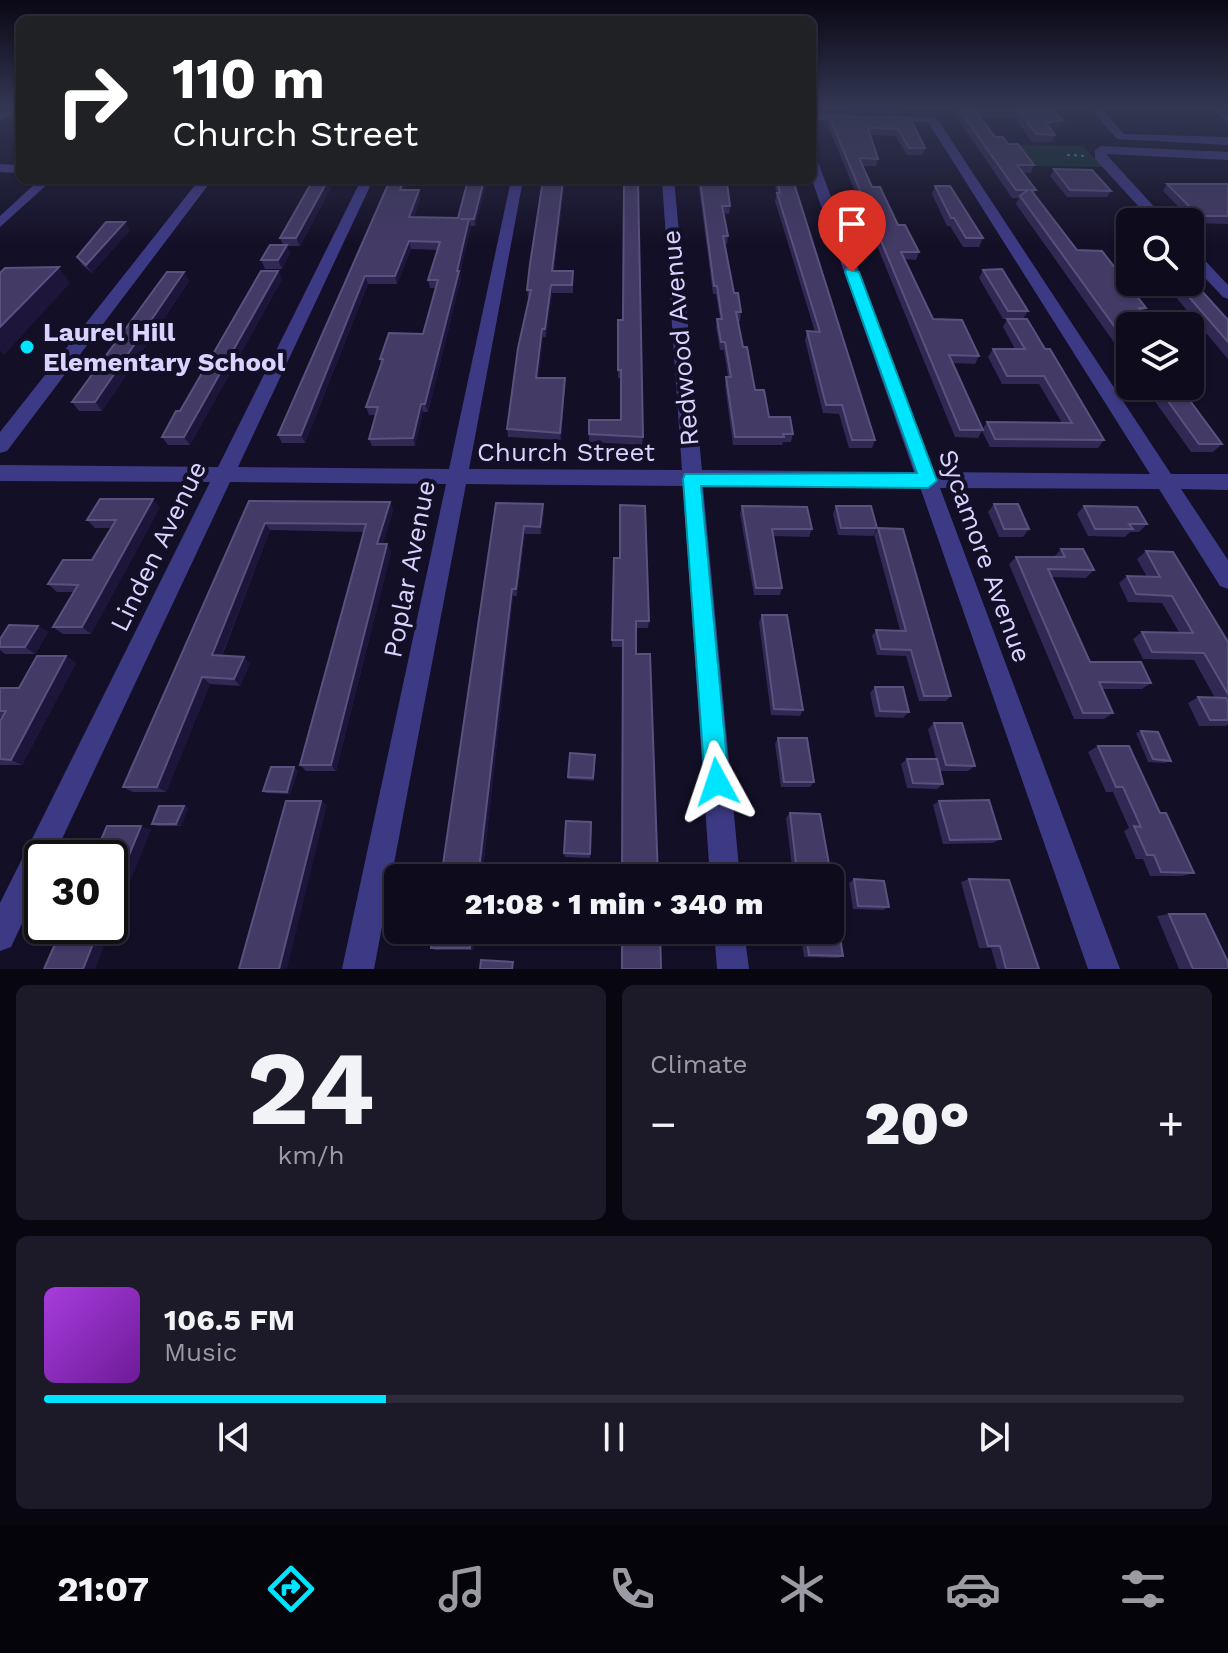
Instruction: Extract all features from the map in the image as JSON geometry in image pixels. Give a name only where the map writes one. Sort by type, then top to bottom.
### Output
[{"type":"street","points":[[955,154],[1228,579]]},
{"type":"street","points":[[1101,154],[1149,208]]},
{"type":"street","points":[[1152,154],[1228,156]]},
{"type":"street","name":"Sycamore Avenue","points":[[816,173],[1104,969]]},
{"type":"street","points":[[0,223],[42,184]]},
{"type":"street","points":[[4,436],[203,184]]},
{"type":"street","name":"Linden Avenue","points":[[0,936],[365,184]]},
{"type":"street","name":"Poplar Avenue","points":[[358,969],[516,184]]},
{"type":"street","name":"Redwood Avenue","points":[[668,184],[724,864]]},
{"type":"street","points":[[1204,268],[1228,294]]},
{"type":"street","name":"Church Street","points":[[0,473],[1228,482]]},
{"type":"street","points":[[730,944],[733,969]]},
{"type":"path","points":[[1067,155],[1080,154]]},
{"type":"green space","points":[[1026,154],[1091,154],[1103,167],[1035,166]]},
{"type":"building","points":[[845,154],[876,154],[878,159],[859,158],[872,187],[880,187],[898,225],[905,225],[919,252],[901,252],[933,319],[962,320],[979,356],[949,355],[983,430],[960,430]]},
{"type":"building","points":[[991,154],[1026,154],[1034,165],[1017,165],[1036,190],[1031,190],[1077,250],[1102,251],[1116,269],[1116,296],[1137,296],[1146,308],[1139,308],[1142,312],[1116,312],[1116,329],[1020,196],[1028,190],[1016,190]]},
{"type":"building","points":[[1054,169],[1092,170],[1111,191],[1070,190]]},
{"type":"building","points":[[311,184],[326,184],[296,238],[280,238]]},
{"type":"building","points":[[388,184],[402,184],[400,190],[419,190],[409,217],[458,218],[467,184],[483,184],[474,219],[469,219],[425,404],[421,404],[413,438],[369,439],[378,407],[366,407],[389,333],[423,334],[438,280],[428,280],[440,242],[409,241],[395,276],[365,276],[301,435],[278,435]]},
{"type":"building","points":[[542,184],[563,184],[552,271],[573,271],[572,285],[551,285],[536,378],[565,378],[560,433],[507,429],[518,348],[531,290],[527,290]]},
{"type":"building","points":[[624,184],[638,184],[643,437],[589,434],[589,420],[621,420],[618,320],[623,320]]},
{"type":"building","points":[[701,184],[727,184],[730,206],[722,206],[728,236],[723,236],[734,293],[738,293],[741,312],[736,312],[743,347],[747,347],[755,390],[764,390],[769,417],[790,417],[793,434],[783,434],[784,437],[735,437],[726,377],[731,377],[725,342],[721,342],[717,319],[722,319],[717,286],[714,286]]},
{"type":"building","points":[[778,184],[794,184],[875,440],[852,440],[842,405],[826,405],[807,331],[820,332],[777,193],[780,193]]},
{"type":"building","points":[[1167,184],[1228,184],[1228,216],[1204,216],[1204,208],[1191,208]]},
{"type":"building","points":[[935,186],[950,186],[983,238],[966,238],[951,218]]},
{"type":"building","points":[[106,222],[125,222],[86,265],[77,257]]},
{"type":"building","points":[[270,245],[287,245],[278,260],[261,260]]},
{"type":"building","points":[[59,267],[0,327],[0,273],[5,268]]},
{"type":"building","points":[[1002,269],[1028,311],[1008,311],[983,270]]},
{"type":"building","points":[[261,271],[278,271],[184,437],[162,437],[176,411],[180,411]]},
{"type":"building","points":[[167,272],[184,272],[95,402],[72,402]]},
{"type":"building","points":[[1204,293],[1228,320],[1228,342],[1204,312],[1188,296],[1204,296]]},
{"type":"building","points":[[1007,319],[1027,319],[1045,349],[1050,349],[1104,440],[995,439],[987,422],[1072,423],[1044,376],[1007,376],[993,349],[1025,349]]},
{"type":"building","points":[[1167,400],[1189,400],[1222,444],[1199,444]]},
{"type":"building","points":[[100,499],[153,499],[82,627],[53,627],[78,585],[48,584],[63,560],[92,560],[116,520],[87,520]]},
{"type":"building","points":[[249,501],[390,502],[377,544],[387,544],[331,765],[300,765],[366,524],[265,523],[212,655],[244,657],[234,679],[202,677],[157,787],[123,787]]},
{"type":"building","points":[[496,503],[543,504],[540,527],[524,526],[516,589],[512,589],[480,864],[443,864]]},
{"type":"building","points":[[994,504],[1018,504],[1029,529],[1004,529]]},
{"type":"building","points":[[620,505],[645,506],[649,621],[636,621],[636,654],[650,654],[658,864],[622,864],[623,640],[612,640],[614,558],[620,558]]},
{"type":"building","points":[[742,506],[807,507],[812,529],[772,529],[782,588],[756,588]]},
{"type":"building","points":[[836,506],[871,506],[877,528],[841,528]]},
{"type":"building","points":[[1084,506],[1137,507],[1147,524],[1129,524],[1133,529],[1095,529]]},
{"type":"building","points":[[878,528],[903,529],[951,696],[924,696],[911,650],[881,649],[876,630],[906,631]]},
{"type":"building","points":[[1061,549],[1083,549],[1094,570],[1048,569],[1090,662],[1141,662],[1151,683],[1099,682],[1113,713],[1083,713],[1016,557],[1065,557]]},
{"type":"building","points":[[1146,551],[1173,552],[1228,642],[1228,694],[1204,653],[1152,652],[1142,632],[1193,633],[1172,596],[1136,594],[1127,576],[1160,577]]},
{"type":"building","points":[[762,615],[787,615],[803,710],[774,709]]},
{"type":"building","points":[[9,625],[38,626],[25,647],[0,647],[0,639]]},
{"type":"building","points":[[37,656],[66,656],[11,760],[0,759],[0,721],[6,711],[0,711],[0,688],[19,688]]},
{"type":"building","points":[[875,687],[903,687],[909,712],[880,711]]},
{"type":"building","points":[[1198,697],[1226,698],[1228,720],[1210,720]]},
{"type":"building","points":[[934,723],[962,723],[975,766],[946,765]]},
{"type":"building","points":[[1141,731],[1158,732],[1171,761],[1153,759]]},
{"type":"building","points":[[778,738],[807,738],[814,782],[784,782]]},
{"type":"building","points":[[1098,746],[1129,746],[1160,813],[1166,813],[1194,873],[1161,872],[1154,855],[1147,855],[1134,826],[1141,827],[1123,787],[1116,787]]},
{"type":"building","points":[[570,753],[595,755],[593,778],[568,777]]},
{"type":"building","points":[[907,759],[937,759],[943,784],[913,783]]},
{"type":"building","points":[[271,767],[294,767],[287,792],[263,791]]},
{"type":"building","points":[[989,800],[1001,839],[950,840],[939,801]]},
{"type":"building","points":[[286,801],[321,801],[279,969],[239,969]]},
{"type":"building","points":[[159,806],[184,806],[176,824],[152,824]]},
{"type":"building","points":[[790,813],[820,814],[829,864],[796,863]]},
{"type":"building","points":[[566,821],[591,822],[590,854],[564,853]]},
{"type":"building","points":[[107,826],[141,826],[128,858],[128,840],[101,840]]},
{"type":"building","points":[[854,879],[884,881],[889,907],[858,906]]},
{"type":"building","points":[[969,879],[1009,880],[1039,969],[1006,969],[1000,946],[988,946]]},
{"type":"building","points":[[1169,914],[1205,914],[1228,962],[1228,969],[1193,969]]},
{"type":"building","points":[[55,944],[93,944],[83,969],[44,969]]},
{"type":"building","points":[[431,944],[470,944],[470,948],[431,948]]},
{"type":"building","points":[[622,944],[660,944],[661,969],[622,969]]},
{"type":"building","points":[[807,944],[841,944],[843,956],[809,955]]},
{"type":"building","points":[[481,960],[513,962],[512,969],[480,969]]},
{"type":"place","name":"Laurel Hill Elementary School","points":[[27,347]]},
{"type":"route","points":[[717,782],[692,479],[928,481],[852,272]]}]
